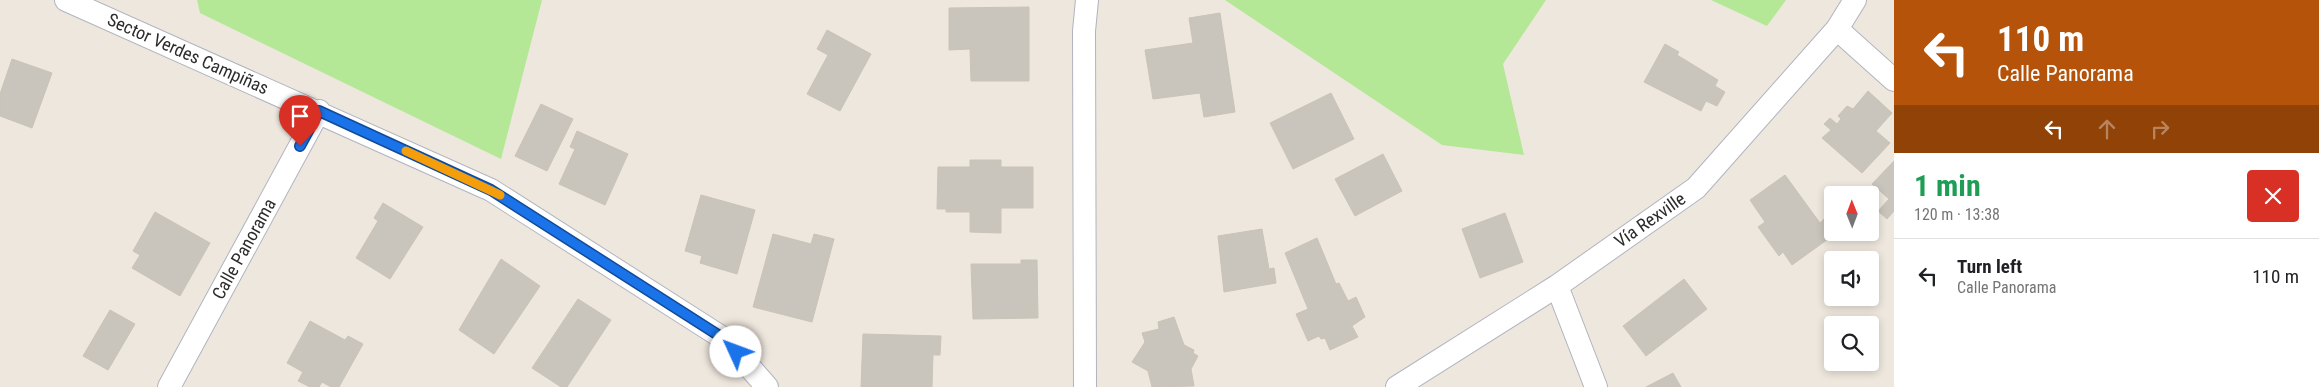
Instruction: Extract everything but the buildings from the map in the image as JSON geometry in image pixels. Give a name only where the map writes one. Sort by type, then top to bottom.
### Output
[{"type":"street","name":"Sector Verdes Campiñas","points":[[66,0],[319,111],[491,190],[726,340],[767,387]]},
{"type":"street","points":[[1085,387],[1084,31],[1087,0]]},
{"type":"street","name":"Vía Rexville","points":[[1398,387],[1557,286],[1696,188],[1836,29],[1855,0]]},
{"type":"street","points":[[1836,29],[1894,80]]},
{"type":"street","name":"Calle Panorama","points":[[169,387],[319,111]]},
{"type":"street","points":[[1557,286],[1596,387]]},
{"type":"green space","points":[[197,0],[542,0],[501,159],[200,13]]},
{"type":"green space","points":[[1225,0],[1546,0],[1503,64],[1524,155],[1442,145]]},
{"type":"green space","points":[[1711,0],[1786,0],[1767,26]]},
{"type":"slow traffic","points":[[406,151],[500,195]]},
{"type":"route","points":[[300,146],[319,111],[491,190],[726,340],[736,352]]}]
